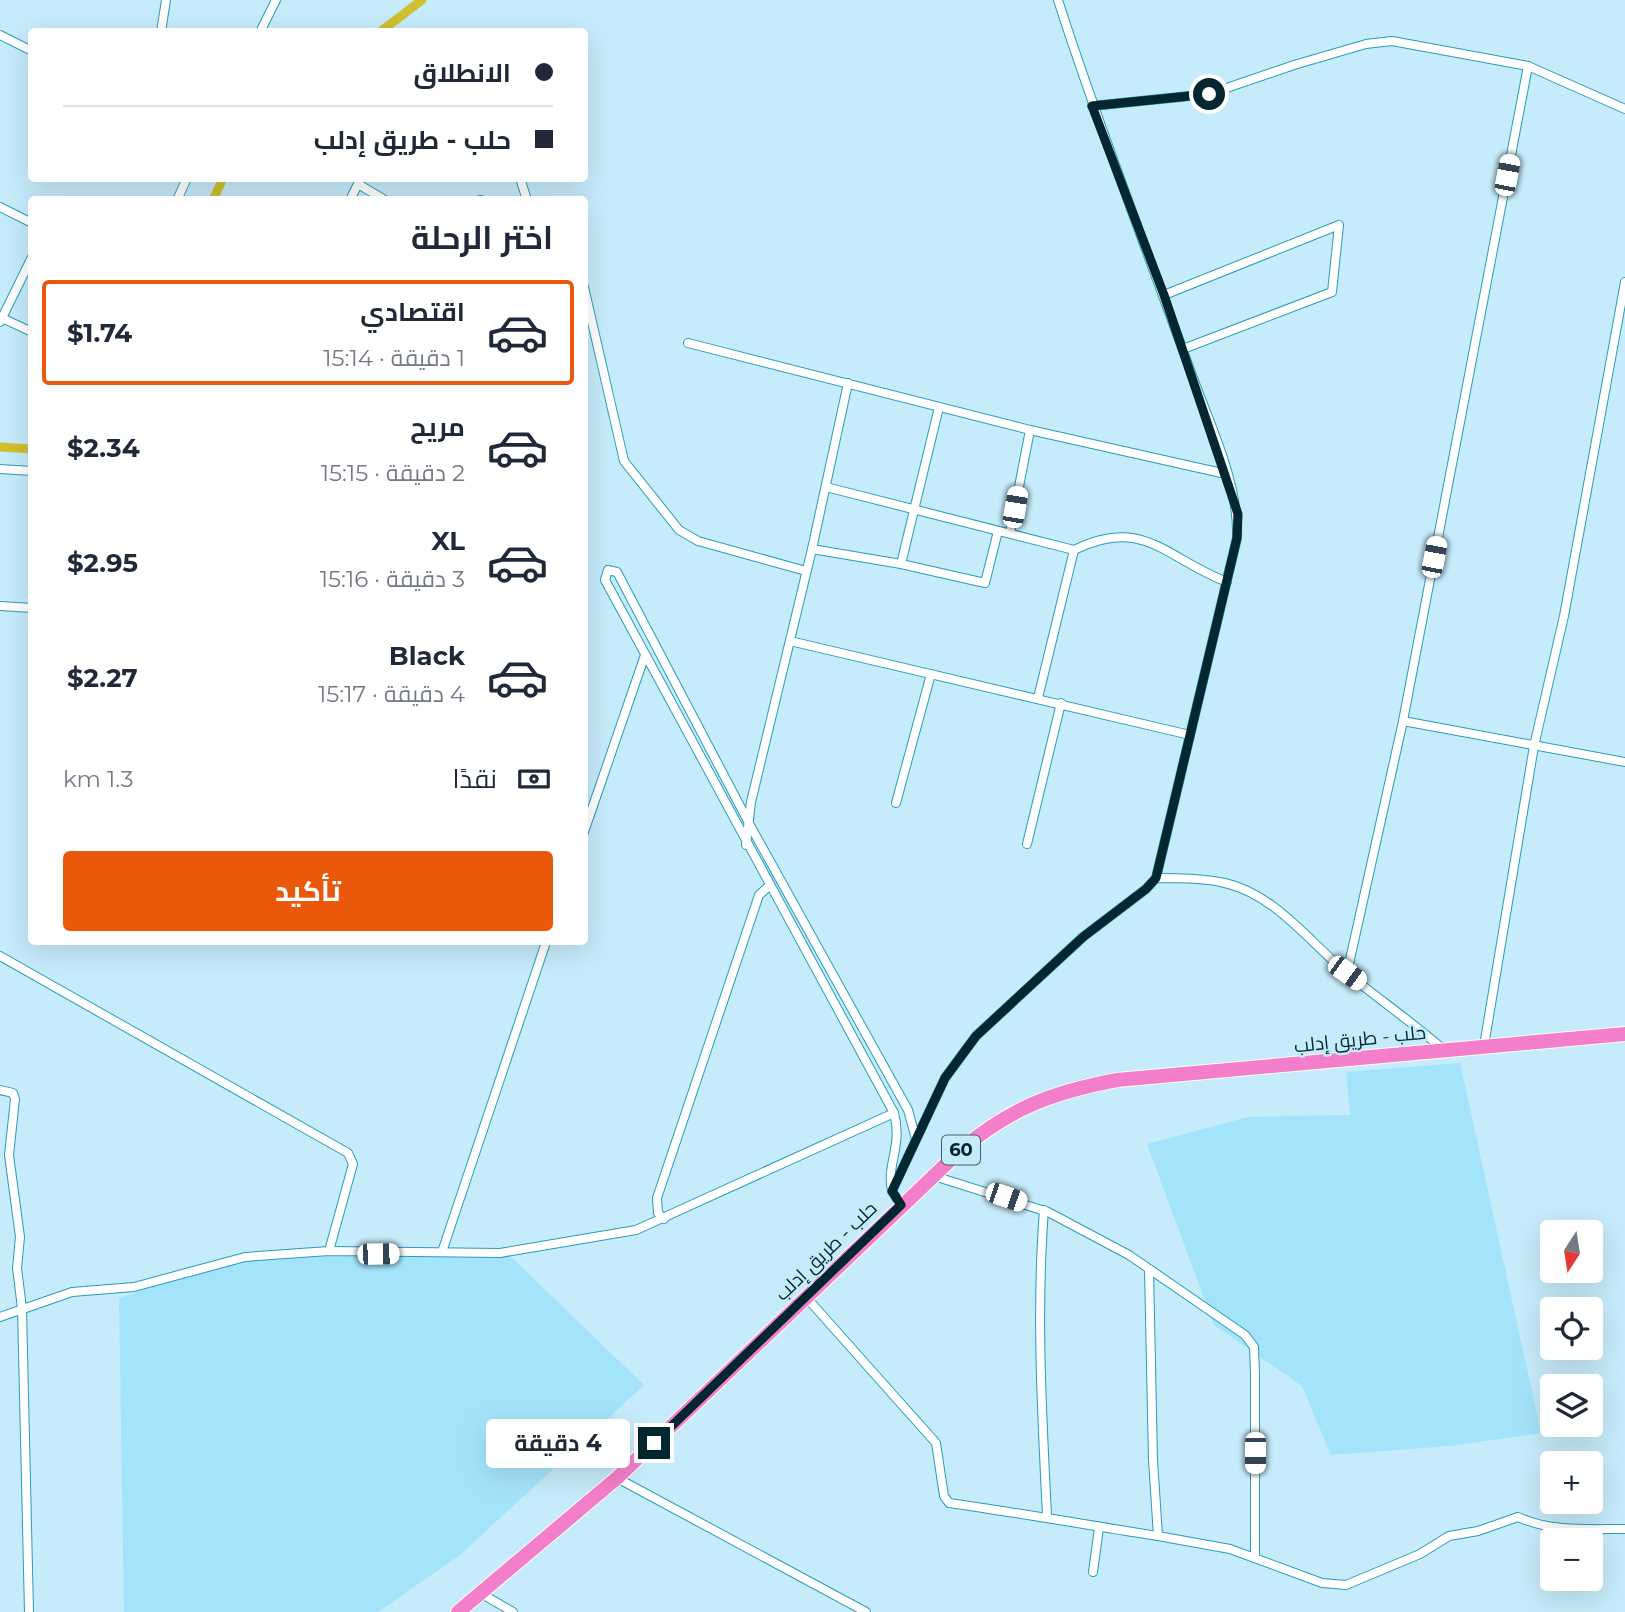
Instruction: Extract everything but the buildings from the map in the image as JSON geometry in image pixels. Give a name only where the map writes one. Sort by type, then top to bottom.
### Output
[{"type":"highway","name":"حلب - طريق إدلب","points":[[458,1612],[617,1478],[901,1205],[988,1127],[1016,1110],[1078,1087],[1117,1080],[1625,1034]]},
{"type":"street","points":[[162,28],[166,0]]},
{"type":"street","points":[[262,28],[276,0]]},
{"type":"street","points":[[892,1191],[945,1078],[976,1036],[1083,937],[1146,889],[1156,878],[1237,538],[1238,514],[1226,474],[1164,295],[1092,106],[1058,0]]},
{"type":"street","points":[[0,35],[28,49]]},
{"type":"street","points":[[1092,106],[1209,94],[1366,44],[1392,41],[1528,66],[1625,109]]},
{"type":"street","points":[[1347,973],[1403,721],[1528,66]]},
{"type":"street","points":[[352,196],[358,184],[378,196]]},
{"type":"street","points":[[0,207],[28,221]]},
{"type":"street","points":[[1164,295],[1339,225],[1332,292],[1183,349]]},
{"type":"street","points":[[28,265],[1,319],[28,330]]},
{"type":"street","points":[[1484,1046],[1534,746],[1564,616],[1625,282]]},
{"type":"street","points":[[588,305],[624,461],[679,530],[698,541],[806,571]]},
{"type":"street","points":[[688,343],[1030,430],[1226,474]]},
{"type":"street","points":[[746,845],[751,827],[751,802],[812,549],[848,383]]},
{"type":"street","points":[[901,564],[939,407]]},
{"type":"street","points":[[1010,533],[1030,430]]},
{"type":"street","points":[[0,469],[28,471]]},
{"type":"street","points":[[826,487],[1074,550],[1111,536],[1132,535],[1227,582]]},
{"type":"street","points":[[812,549],[901,564],[985,583],[998,531]]},
{"type":"street","points":[[1038,698],[1074,550]]},
{"type":"street","points":[[901,1205],[892,1191],[890,1181],[898,1142],[894,1113],[746,845],[605,580],[608,570],[617,572],[751,827],[908,1110],[916,1139]]},
{"type":"street","points":[[0,606],[28,608]]},
{"type":"street","points":[[790,641],[1190,735]]},
{"type":"street","points":[[588,820],[645,655]]},
{"type":"street","points":[[897,803],[931,674]]},
{"type":"street","points":[[1027,844],[1061,704]]},
{"type":"street","points":[[1403,721],[1625,762]]},
{"type":"street","points":[[1156,878],[1224,883],[1244,890],[1284,915],[1347,973],[1400,1012],[1444,1050]]},
{"type":"street","points":[[664,1219],[658,1213],[657,1198],[759,895],[769,886]]},
{"type":"street","points":[[442,1252],[545,945]]},
{"type":"street","points":[[0,956],[348,1153],[353,1164],[329,1251]]},
{"type":"street","points":[[0,1090],[12,1093],[15,1099],[9,1155],[20,1237],[17,1268],[22,1308],[29,1612]]},
{"type":"street","points":[[0,1317],[72,1292],[134,1287],[245,1257],[329,1251],[512,1251],[636,1230],[894,1113]]},
{"type":"street","points":[[933,1176],[1044,1210],[1149,1269],[1245,1335],[1254,1347],[1255,1558]]},
{"type":"street","points":[[1044,1210],[1040,1264],[1040,1342],[1047,1516]]},
{"type":"street","points":[[1149,1269],[1153,1460],[1158,1536]]},
{"type":"street","points":[[806,1297],[936,1443],[944,1496],[949,1503],[1047,1516],[1099,1528],[1209,1544],[1322,1583],[1346,1585],[1420,1555],[1449,1536],[1478,1531],[1518,1517],[1532,1524],[1567,1529],[1625,1529]]},
{"type":"street","points":[[617,1478],[866,1612]]},
{"type":"street","points":[[1093,1572],[1099,1528]]},
{"type":"street","points":[[482,1594],[513,1612]]},
{"type":"shaded area","points":[[1460,1063],[1540,1433],[1450,1446],[1331,1455],[1302,1386],[1214,1325],[1147,1144],[1248,1117],[1350,1115],[1346,1072]]},
{"type":"shaded area","points":[[253,1255],[509,1255],[644,1385],[460,1555],[378,1612],[124,1612],[119,1298]]},
{"type":"waterway","points":[[385,28],[422,0]]},
{"type":"waterway","points":[[215,196],[221,182]]},
{"type":"waterway","points":[[0,447],[28,449]]},
{"type":"route","points":[[654,1443],[901,1205],[892,1191],[945,1078],[976,1036],[1083,937],[1146,889],[1156,878],[1237,538],[1238,514],[1218,448],[1164,295],[1092,106],[1209,94]]}]
